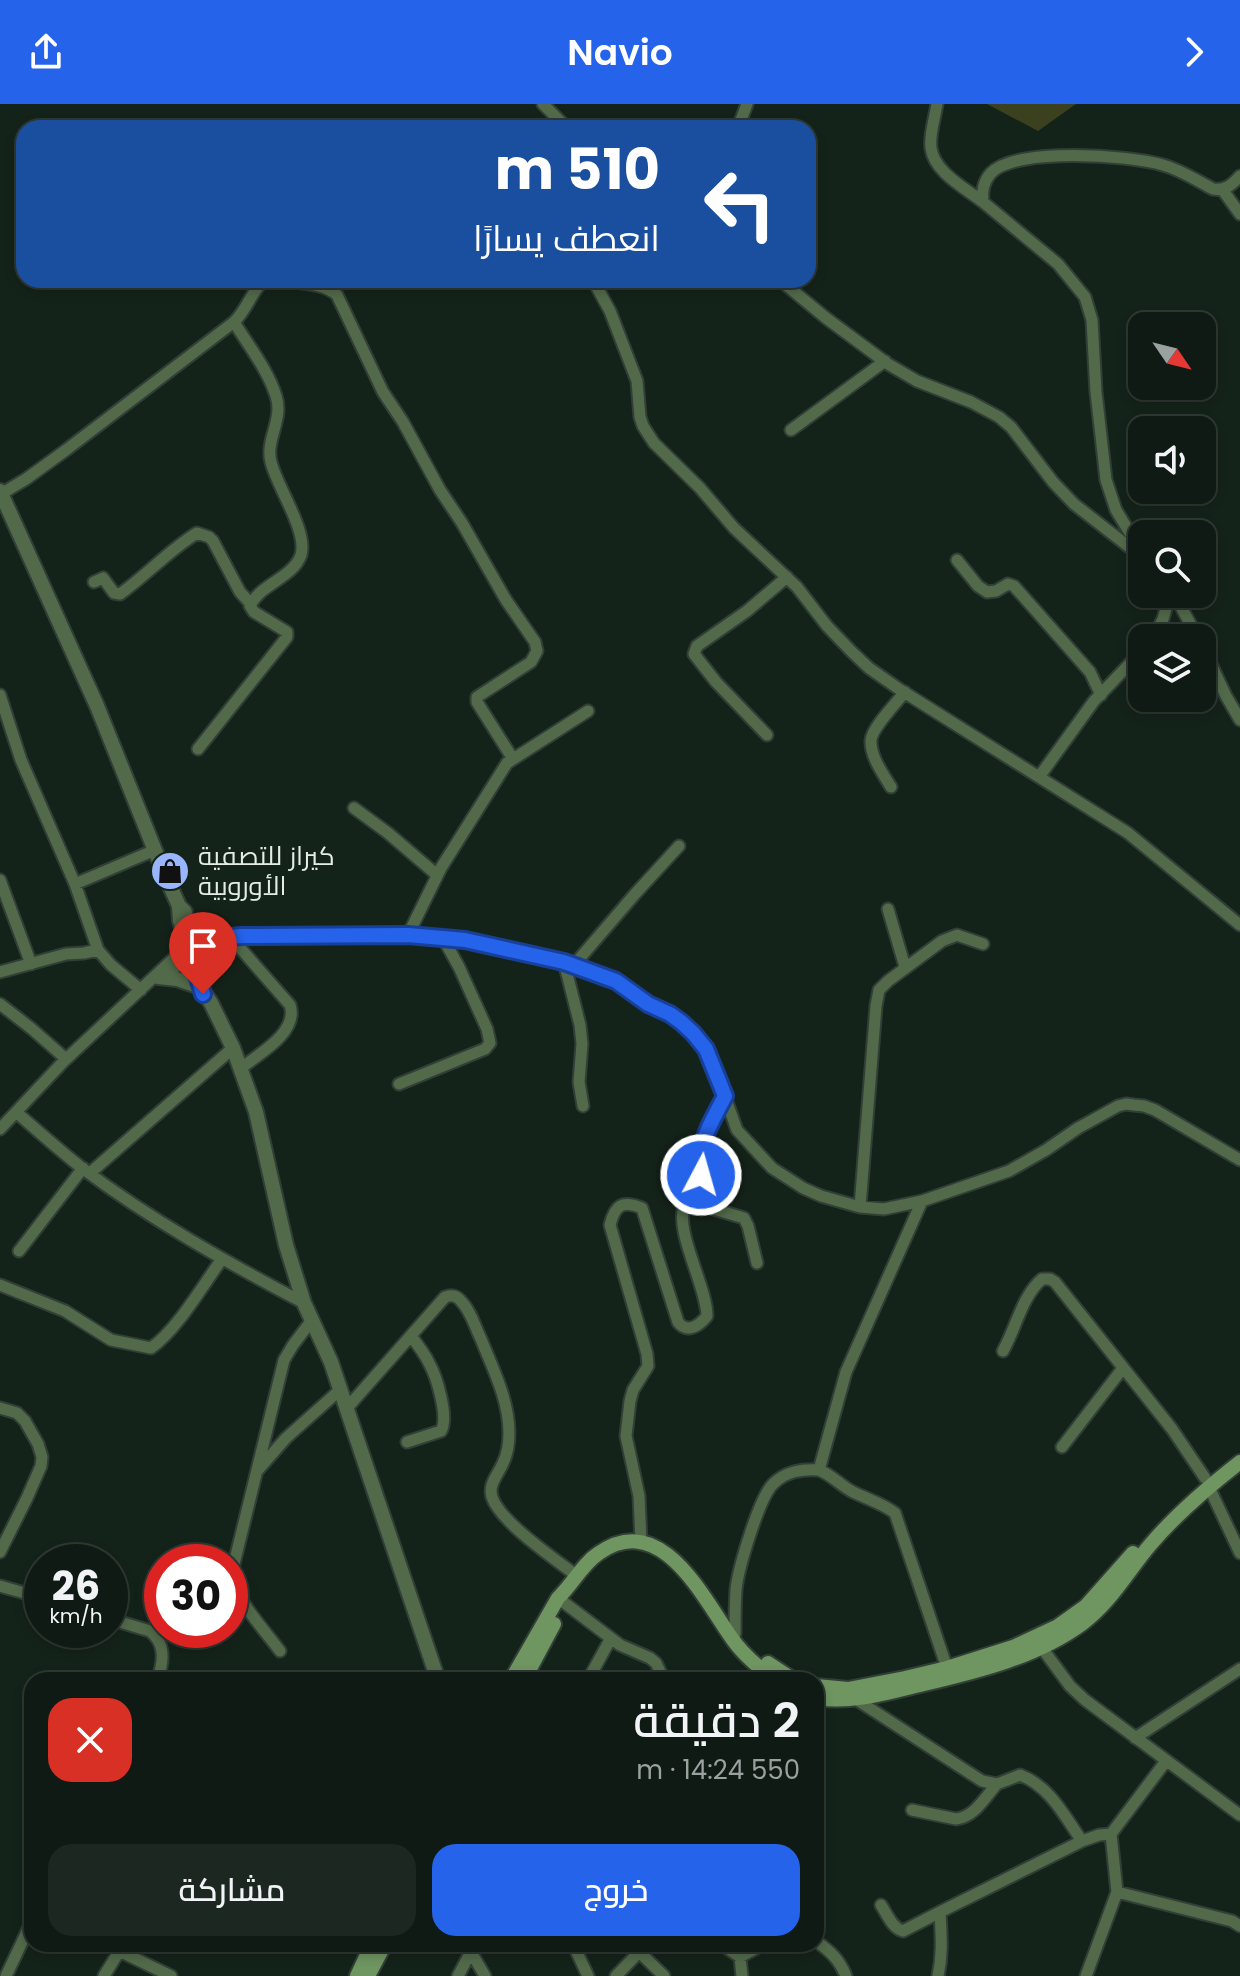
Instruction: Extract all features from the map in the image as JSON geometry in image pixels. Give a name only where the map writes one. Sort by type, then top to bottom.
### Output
[{"type":"main road","points":[[1207,1482],[1240,1450]]},
{"type":"main road","points":[[824,1700],[854,1698],[956,1677],[1042,1648],[1082,1623],[1170,1510],[1240,1462]]},
{"type":"main road","points":[[516,1672],[587,1563],[609,1547],[627,1541],[654,1546],[680,1565],[731,1634],[764,1672]]},
{"type":"main road","points":[[528,1672],[563,1597]]},
{"type":"main road","points":[[824,1687],[848,1689],[947,1668],[1013,1647],[1095,1604]]},
{"type":"main road","points":[[731,1634],[781,1672]]},
{"type":"main road","points":[[357,1976],[368,1952]]},
{"type":"main road","points":[[368,1976],[381,1952]]},
{"type":"street","points":[[543,104],[559,120]]},
{"type":"street","points":[[937,104],[930,145],[935,161],[946,174],[1058,264],[1085,297],[1092,320],[1106,480],[1116,510],[1128,531]]},
{"type":"street","points":[[983,202],[983,187],[992,172],[1015,161],[1066,156],[1142,159],[1176,169],[1213,189],[1230,186],[1240,176]]},
{"type":"street","points":[[1222,189],[1240,214]]},
{"type":"street","points":[[211,1003],[205,972],[179,916],[179,906],[97,706],[1,493],[66,450],[234,322],[258,288]]},
{"type":"street","points":[[325,288],[337,295],[383,392],[506,600],[535,642],[537,651],[531,662],[477,697],[477,702],[513,759]]},
{"type":"street","points":[[597,288],[610,311],[637,381],[640,417],[654,443],[700,488],[734,528],[787,577],[852,652],[869,668],[905,692],[1128,833],[1240,925]]},
{"type":"street","points":[[790,288],[826,318],[917,381],[971,402],[999,417],[1011,427],[1074,504],[1128,544]]},
{"type":"street","points":[[234,322],[277,397],[278,415],[269,457],[302,546],[300,558],[294,567],[250,603]]},
{"type":"street","points":[[791,430],[885,361]]},
{"type":"street","points":[[94,582],[103,578],[114,593],[120,594],[183,541],[197,533],[213,541],[240,592],[250,603],[250,609],[287,632],[287,637],[198,749]]},
{"type":"street","points":[[957,560],[978,586],[987,592],[1008,584],[1014,586],[1090,672],[1101,695]]},
{"type":"street","points":[[767,735],[716,682],[694,651],[787,577]]},
{"type":"street","points":[[1039,777],[1087,711],[1128,666]]},
{"type":"street","points":[[1216,675],[1240,720]]},
{"type":"street","points":[[891,787],[877,763],[871,740],[905,692]]},
{"type":"street","points":[[0,695],[21,760],[75,884],[98,950],[141,990]]},
{"type":"street","points":[[408,935],[437,875],[504,768],[588,711]]},
{"type":"street","points":[[354,808],[437,875]]},
{"type":"street","points":[[569,963],[679,846]]},
{"type":"street","points":[[75,884],[155,850]]},
{"type":"street","points":[[0,880],[31,964]]},
{"type":"street","points":[[888,909],[905,967]]},
{"type":"street","points":[[0,1129],[66,1059],[141,990],[193,949],[235,940],[408,935],[489,944],[569,963],[616,981],[648,1004],[670,1014],[693,1033],[706,1049],[737,1130],[772,1168],[821,1196],[860,1207],[884,1209],[922,1201],[1009,1171],[1101,1115],[1126,1104],[1155,1110],[1240,1160]]},
{"type":"street","points":[[860,1207],[879,990],[905,967],[953,935],[983,944]]},
{"type":"street","points":[[399,1084],[478,1052],[490,1043],[487,1029],[443,938]]},
{"type":"street","points":[[205,972],[235,940]]},
{"type":"street","points":[[235,940],[292,1011],[292,1019],[285,1033],[241,1068]]},
{"type":"street","points":[[193,949],[200,987],[233,1048],[256,1112],[286,1245],[304,1303],[341,1389],[435,1672]]},
{"type":"street","points":[[0,972],[66,954],[98,950]]},
{"type":"street","points":[[569,963],[582,1044],[579,1082],[583,1106]]},
{"type":"street","points":[[155,979],[177,979],[200,987]]},
{"type":"street","points":[[0,1004],[66,1059]]},
{"type":"street","points":[[19,1251],[86,1170],[233,1048]]},
{"type":"street","points":[[697,1204],[701,1193],[702,1142],[725,1096]]},
{"type":"street","points":[[16,1112],[86,1170],[222,1259],[304,1303]]},
{"type":"street","points":[[819,1470],[846,1372],[922,1201]]},
{"type":"street","points":[[641,1542],[639,1496],[626,1436],[630,1401],[648,1366],[647,1354],[610,1225],[613,1213],[618,1206],[627,1203],[642,1208],[681,1326],[692,1328],[707,1316],[681,1216],[685,1205],[697,1204],[744,1218],[757,1263]]},
{"type":"street","points":[[0,1285],[65,1311],[111,1340],[151,1348],[175,1324],[222,1259]]},
{"type":"street","points":[[1003,1351],[1026,1298],[1035,1285],[1042,1279],[1055,1282],[1172,1429],[1207,1482],[1240,1553]]},
{"type":"street","points":[[347,1408],[445,1297],[457,1297],[471,1315],[498,1381],[508,1423],[507,1448],[492,1484],[492,1498],[517,1529],[577,1576]]},
{"type":"street","points":[[280,1651],[238,1594],[233,1583],[233,1562],[284,1360],[312,1320]]},
{"type":"street","points":[[407,1442],[441,1431],[444,1424],[430,1363],[411,1336]]},
{"type":"street","points":[[1062,1447],[1123,1368]]},
{"type":"street","points":[[257,1471],[286,1438],[341,1389]]},
{"type":"street","points":[[0,1408],[17,1413],[25,1421],[42,1457],[27,1498],[0,1552]]},
{"type":"street","points":[[731,1634],[736,1587],[764,1495],[781,1477],[801,1470],[819,1470],[852,1492],[895,1513],[947,1668]]},
{"type":"street","points":[[0,1586],[24,1593]]},
{"type":"street","points":[[563,1597],[628,1650],[650,1658],[660,1672]]},
{"type":"street","points":[[128,1624],[155,1635],[163,1652],[159,1672]]},
{"type":"street","points":[[592,1672],[611,1638]]},
{"type":"street","points":[[1042,1648],[1077,1693],[1240,1815]]},
{"type":"street","points":[[1135,1738],[1240,1669]]},
{"type":"street","points":[[854,1698],[982,1781],[997,1784]]},
{"type":"street","points":[[1086,1976],[1117,1892],[1111,1834],[1166,1761]]},
{"type":"street","points":[[912,1810],[963,1818],[997,1784],[1020,1775],[1042,1786],[1082,1841]]},
{"type":"street","points":[[881,1905],[893,1925],[903,1931],[1082,1841],[1111,1834]]},
{"type":"street","points":[[1117,1892],[1232,1921],[1240,1926]]},
{"type":"street","points":[[938,1976],[942,1943],[940,1912]]},
{"type":"street","points":[[6,1976],[24,1938]]},
{"type":"street","points":[[824,1947],[840,1961],[846,1976]]},
{"type":"street","points":[[104,1976],[119,1952]]},
{"type":"street","points":[[124,1952],[171,1976]]},
{"type":"street","points":[[458,1976],[471,1952]]},
{"type":"street","points":[[475,1952],[485,1976]]},
{"type":"street","points":[[577,1952],[588,1976]]},
{"type":"street","points":[[616,1976],[632,1952]]},
{"type":"street","points":[[639,1952],[664,1976]]},
{"type":"street","points":[[733,1952],[740,1957],[742,1976]]},
{"type":"street","points":[[740,1957],[749,1952]]},
{"type":"green space","points":[[987,104],[1076,104],[1038,131]]},
{"type":"place","name":"كيراز للتصفية الأوروبية","points":[[170,871]]},
{"type":"route","points":[[203,994],[188,945],[242,936],[390,934],[465,940],[514,949],[603,975],[648,1004],[670,1014],[693,1033],[706,1049],[725,1096],[702,1142],[701,1175]]}]
